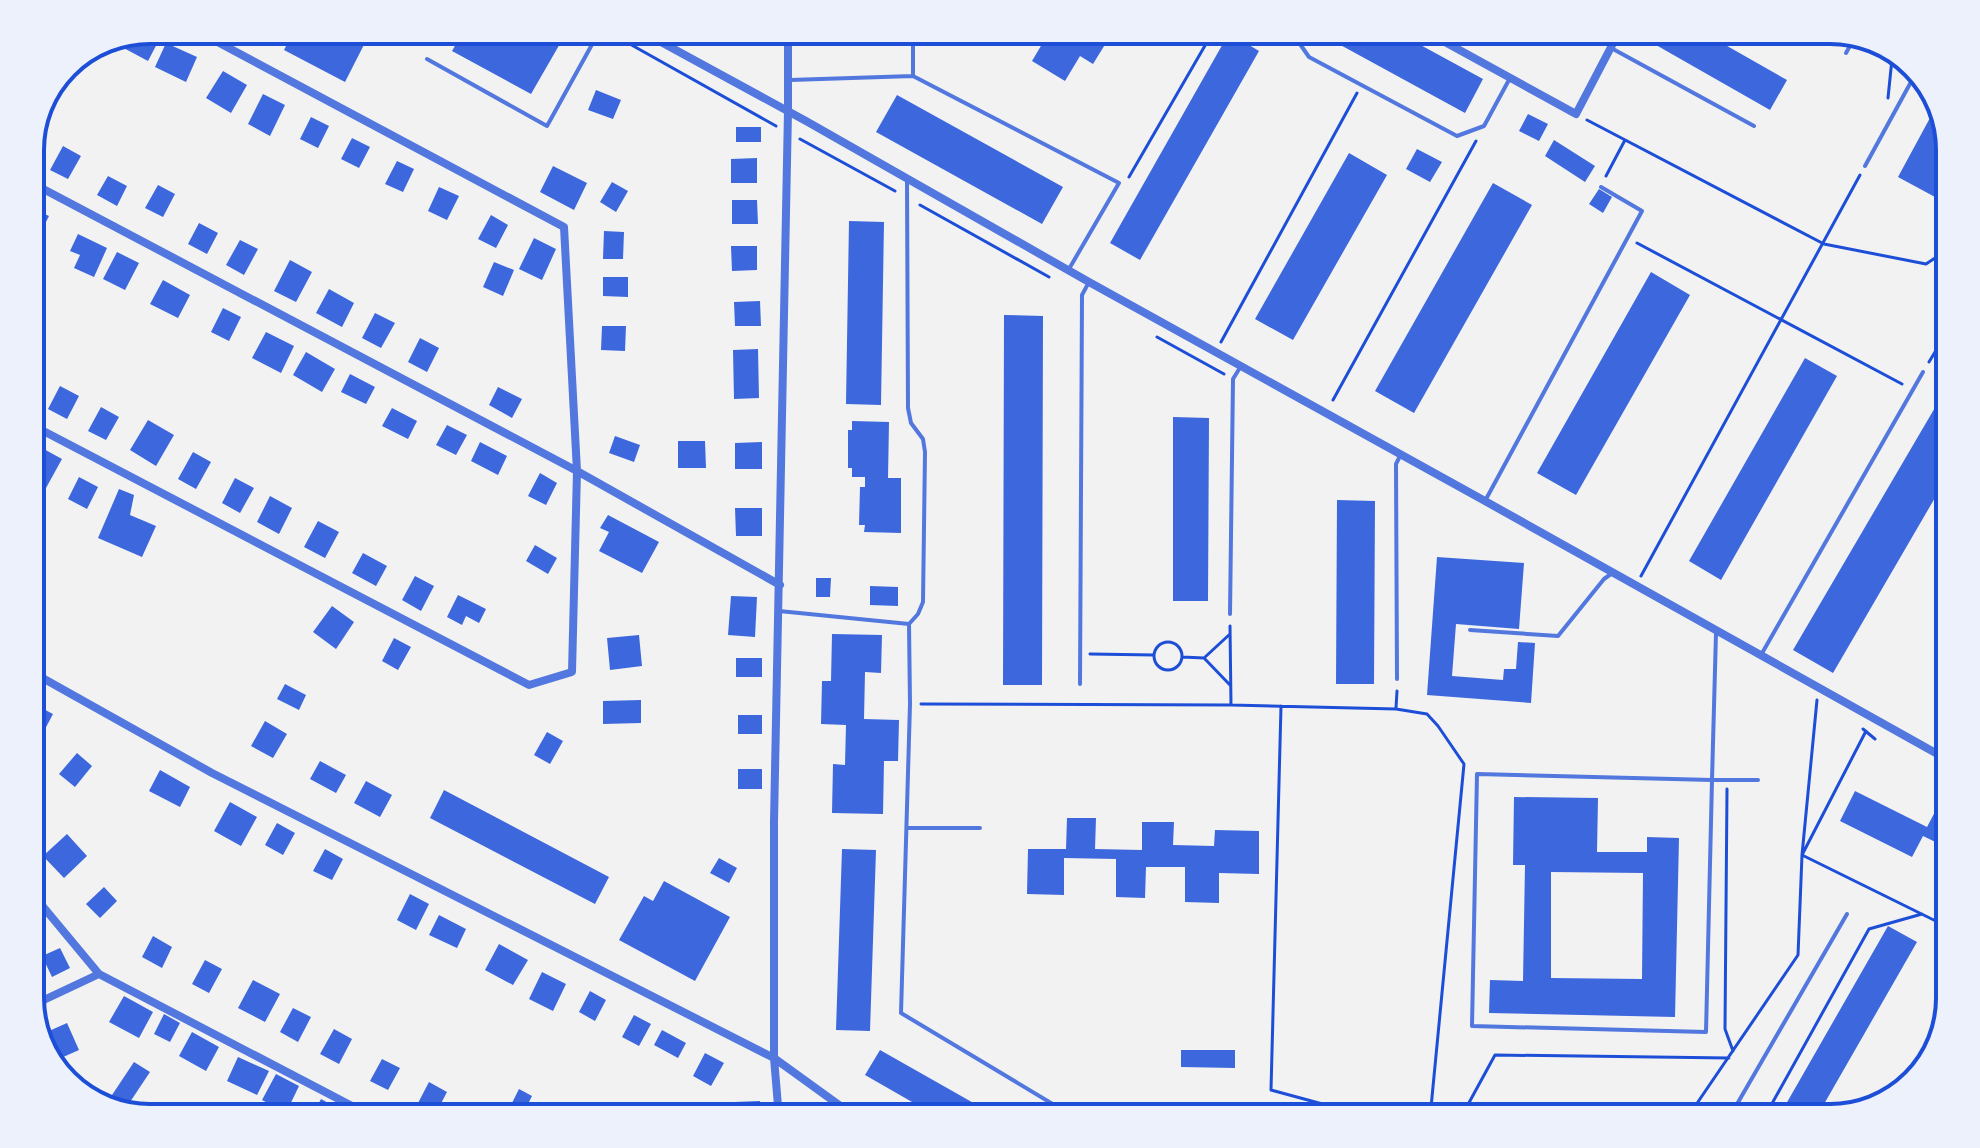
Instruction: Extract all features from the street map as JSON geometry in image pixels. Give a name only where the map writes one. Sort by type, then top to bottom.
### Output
[{"type":"street","points":[[44,431],[529,685],[572,672],[577,471],[564,227],[221,44]]},
{"type":"street","points":[[665,44],[1936,753]]},
{"type":"street","points":[[778,1104],[774,1058],[774,822],[788,44]]},
{"type":"street","points":[[1448,44],[1576,114],[1612,44]]},
{"type":"street","points":[[44,189],[577,471],[780,585]]},
{"type":"street","points":[[44,679],[212,773],[774,1058],[838,1104]]},
{"type":"street","points":[[44,908],[99,974],[348,1104]]},
{"type":"street","points":[[44,1000],[99,974]]},
{"type":"lane","points":[[427,59],[547,126],[594,44]]},
{"type":"lane","points":[[913,44],[913,76]]},
{"type":"lane","points":[[1300,44],[1309,57],[1457,136],[1484,126],[1510,78]]},
{"type":"lane","points":[[1846,53],[1850,46]]},
{"type":"lane","points":[[1610,48],[1754,126]]},
{"type":"lane","points":[[787,80],[913,76],[1119,183],[1068,270]]},
{"type":"lane","points":[[1865,166],[1911,82]]},
{"type":"lane","points":[[907,177],[908,408],[911,423],[923,439],[925,452],[923,602],[909,624],[910,704],[901,1013],[1053,1104]]},
{"type":"lane","points":[[1485,501],[1642,211],[1601,187]]},
{"type":"lane","points":[[1080,684],[1082,295],[1089,282]]},
{"type":"lane","points":[[1230,614],[1233,379],[1241,366]]},
{"type":"lane","points":[[1761,655],[1923,372]]},
{"type":"lane","points":[[1397,679],[1396,464],[1401,454]]},
{"type":"lane","points":[[1470,630],[1558,636],[1604,579],[1613,573]]},
{"type":"lane","points":[[779,611],[909,624]]},
{"type":"lane","points":[[1716,630],[1712,780],[1706,1032],[1472,1026],[1477,774],[1712,780],[1758,780]]},
{"type":"lane","points":[[907,828],[980,828]]},
{"type":"lane","points":[[1737,1104],[1847,914]]},
{"type":"path","points":[[628,44],[1055,280]]},
{"type":"path","points":[[1127,181],[1206,44]]},
{"type":"path","points":[[1887,103],[1891,64]]},
{"type":"path","points":[[1221,342],[1362,85]]},
{"type":"path","points":[[1576,114],[1824,244],[1926,264],[1936,257]]},
{"type":"path","points":[[1331,404],[1484,126]]},
{"type":"path","points":[[1601,187],[1625,140]]},
{"type":"path","points":[[1641,576],[1865,166]]},
{"type":"path","points":[[1628,239],[1913,390]]},
{"type":"path","points":[[1923,372],[1936,350]]},
{"type":"path","points":[[1230,614],[1231,705]]},
{"type":"path","points":[[1204,658],[1230,634]]},
{"type":"path","points":[[1171,643],[1178,647],[1182,657],[1176,667],[1168,670],[1159,667],[1154,655],[1158,646],[1171,643]]},
{"type":"path","points":[[1080,653],[1154,655]]},
{"type":"path","points":[[1182,657],[1204,658],[1231,686]]},
{"type":"path","points":[[1396,709],[1397,679]]},
{"type":"path","points":[[1697,1104],[1798,955],[1802,855],[1818,692]]},
{"type":"path","points":[[910,704],[1231,705],[1396,709],[1427,714],[1464,764],[1431,1104]]},
{"type":"path","points":[[1281,706],[1271,1090],[1322,1104]]},
{"type":"path","points":[[1802,855],[1866,731]]},
{"type":"path","points":[[1728,779],[1725,1029],[1733,1051]]},
{"type":"path","points":[[1802,855],[1936,921]]},
{"type":"path","points":[[1772,1104],[1869,929],[1922,914]]},
{"type":"path","points":[[1468,1104],[1495,1055],[1729,1058]]},
{"type":"building","points":[[157,44],[148,61],[123,48]]},
{"type":"building","points":[[166,44],[197,57],[186,82],[155,67]]},
{"type":"building","points":[[287,44],[364,44],[345,82],[284,50]]},
{"type":"building","points":[[456,44],[560,44],[531,94],[452,51]]},
{"type":"building","points":[[1042,44],[1105,44],[1093,64],[1080,56],[1065,81],[1032,61]]},
{"type":"building","points":[[1223,44],[1247,44],[1259,51],[1140,260],[1110,243]]},
{"type":"building","points":[[1339,44],[1419,44],[1483,79],[1465,113]]},
{"type":"building","points":[[1724,44],[1787,80],[1770,110],[1656,45]]},
{"type":"building","points":[[223,71],[247,85],[231,113],[206,98]]},
{"type":"building","points":[[596,90],[621,100],[613,119],[588,110]]},
{"type":"building","points":[[263,94],[285,105],[270,136],[248,124]]},
{"type":"building","points":[[897,95],[1063,187],[1042,224],[876,132]]},
{"type":"building","points":[[1528,114],[1548,124],[1539,141],[1519,131]]},
{"type":"building","points":[[311,117],[329,126],[318,148],[300,139]]},
{"type":"building","points":[[1930,117],[1936,143],[1936,195],[1898,177]]},
{"type":"building","points":[[736,127],[761,127],[761,142],[736,142]]},
{"type":"building","points":[[352,138],[370,147],[359,168],[341,159]]},
{"type":"building","points":[[1554,140],[1595,166],[1585,182],[1545,156]]},
{"type":"building","points":[[63,146],[81,156],[68,179],[50,170]]},
{"type":"building","points":[[1417,149],[1442,162],[1430,182],[1406,169]]},
{"type":"building","points":[[1349,153],[1387,175],[1293,340],[1255,319]]},
{"type":"building","points":[[757,158],[757,183],[731,183],[731,159]]},
{"type":"building","points":[[397,161],[414,169],[403,192],[385,184]]},
{"type":"building","points":[[553,166],[587,183],[574,210],[540,192]]},
{"type":"building","points":[[108,176],[127,186],[117,206],[97,195]]},
{"type":"building","points":[[612,182],[628,191],[616,212],[600,202]]},
{"type":"building","points":[[1493,183],[1532,205],[1414,413],[1375,391]]},
{"type":"building","points":[[158,185],[175,194],[163,217],[145,208]]},
{"type":"building","points":[[439,187],[459,196],[447,220],[428,211]]},
{"type":"building","points":[[1599,189],[1612,197],[1603,213],[1589,204]]},
{"type":"building","points":[[732,200],[757,200],[758,224],[732,224]]},
{"type":"building","points":[[491,215],[508,225],[496,248],[478,239]]},
{"type":"building","points":[[849,221],[884,222],[881,405],[846,404]]},
{"type":"building","points":[[199,223],[218,233],[207,254],[188,244]]},
{"type":"building","points":[[604,231],[624,232],[623,259],[603,259]]},
{"type":"building","points":[[78,234],[107,248],[94,277],[74,268],[80,255],[70,251]]},
{"type":"building","points":[[534,238],[556,249],[542,280],[519,269]]},
{"type":"building","points":[[240,240],[258,249],[244,275],[226,265]]},
{"type":"building","points":[[731,246],[757,246],[757,270],[732,271]]},
{"type":"building","points":[[117,252],[139,263],[125,290],[103,279]]},
{"type":"building","points":[[290,260],[312,272],[296,302],[274,291]]},
{"type":"building","points":[[494,262],[514,270],[503,296],[483,287]]},
{"type":"building","points":[[1651,272],[1690,295],[1576,495],[1537,473]]},
{"type":"building","points":[[603,277],[628,277],[628,297],[603,296]]},
{"type":"building","points":[[163,280],[190,295],[178,318],[150,304]]},
{"type":"building","points":[[329,289],[354,303],[342,327],[316,313]]},
{"type":"building","points":[[760,301],[761,326],[735,326],[734,302]]},
{"type":"building","points":[[223,308],[241,317],[229,341],[211,332]]},
{"type":"building","points":[[375,313],[395,323],[381,348],[362,338]]},
{"type":"building","points":[[1004,315],[1043,316],[1042,685],[1003,685]]},
{"type":"building","points":[[602,326],[626,326],[625,351],[601,350]]},
{"type":"building","points":[[266,332],[294,346],[281,373],[252,358]]},
{"type":"building","points":[[420,338],[439,348],[427,372],[408,362]]},
{"type":"building","points":[[758,349],[759,398],[734,399],[733,350]]},
{"type":"building","points":[[306,352],[335,369],[322,392],[293,375]]},
{"type":"building","points":[[1805,358],[1837,376],[1721,580],[1689,561]]},
{"type":"building","points":[[350,374],[375,387],[366,404],[341,392]]},
{"type":"building","points":[[60,386],[79,396],[67,419],[48,409]]},
{"type":"building","points":[[498,387],[522,399],[512,418],[489,405]]},
{"type":"building","points":[[1936,406],[1936,496],[1833,673],[1793,650]]},
{"type":"building","points":[[101,407],[119,417],[106,440],[88,431]]},
{"type":"building","points":[[392,408],[417,421],[408,439],[382,426]]},
{"type":"building","points":[[1173,417],[1209,418],[1208,601],[1173,601]]},
{"type":"building","points":[[148,420],[174,435],[156,466],[130,450]]},
{"type":"building","points":[[852,421],[889,422],[888,478],[901,478],[901,533],[864,532],[865,525],[859,525],[860,487],[865,487],[865,477],[852,477],[852,468],[848,468],[848,430],[852,430]]},
{"type":"building","points":[[447,425],[467,435],[456,455],[436,445]]},
{"type":"building","points":[[615,436],[640,445],[634,462],[609,453]]},
{"type":"building","points":[[678,441],[705,441],[706,468],[678,468]]},
{"type":"building","points":[[480,442],[507,456],[498,475],[471,461]]},
{"type":"building","points":[[762,442],[762,469],[735,469],[735,443]]},
{"type":"building","points":[[44,449],[62,459],[44,487]]},
{"type":"building","points":[[193,452],[211,462],[196,489],[178,479]]},
{"type":"building","points":[[540,473],[557,483],[546,505],[528,496]]},
{"type":"building","points":[[79,477],[98,487],[87,509],[68,499]]},
{"type":"building","points":[[235,478],[254,488],[240,513],[222,503]]},
{"type":"building","points":[[119,489],[134,495],[130,515],[156,526],[142,557],[98,538]]},
{"type":"building","points":[[270,496],[292,508],[279,534],[257,522]]},
{"type":"building","points":[[1337,500],[1375,501],[1374,684],[1336,684]]},
{"type":"building","points":[[735,508],[762,508],[762,536],[736,536]]},
{"type":"building","points":[[608,515],[659,542],[642,573],[599,551],[609,532],[600,528]]},
{"type":"building","points":[[318,521],[339,532],[325,558],[304,547]]},
{"type":"building","points":[[535,545],[557,558],[548,574],[526,561]]},
{"type":"building","points":[[363,553],[387,566],[376,586],[352,573]]},
{"type":"building","points":[[1437,557],[1524,563],[1519,629],[1456,624],[1452,676],[1503,680],[1504,669],[1516,669],[1518,642],[1535,643],[1531,703],[1427,695]]},
{"type":"building","points":[[415,576],[434,586],[421,611],[402,600]]},
{"type":"building","points":[[816,578],[831,578],[830,597],[816,597]]},
{"type":"building","points":[[870,586],[898,587],[898,606],[870,605]]},
{"type":"building","points":[[458,595],[486,609],[479,623],[466,616],[462,625],[447,617]]},
{"type":"building","points":[[731,596],[757,597],[755,637],[728,635]]},
{"type":"building","points":[[332,606],[354,622],[336,649],[313,632]]},
{"type":"building","points":[[832,634],[882,635],[881,673],[865,672],[864,719],[899,720],[898,761],[884,761],[883,814],[832,813],[833,764],[845,765],[846,725],[821,724],[822,681],[831,681]]},
{"type":"building","points":[[639,635],[642,666],[610,670],[607,638]]},
{"type":"building","points":[[394,638],[411,647],[398,670],[382,661]]},
{"type":"building","points":[[736,658],[762,658],[762,677],[736,677]]},
{"type":"building","points":[[285,684],[306,695],[299,710],[277,699]]},
{"type":"building","points":[[641,700],[641,723],[603,724],[603,701]]},
{"type":"building","points":[[44,709],[53,714],[44,731]]},
{"type":"building","points":[[738,715],[762,715],[762,734],[738,734]]},
{"type":"building","points":[[265,721],[287,734],[273,758],[251,746]]},
{"type":"building","points":[[547,732],[563,741],[550,764],[534,755]]},
{"type":"building","points":[[77,753],[92,766],[75,787],[59,774]]},
{"type":"building","points":[[320,761],[346,775],[336,793],[310,779]]},
{"type":"building","points":[[738,769],[762,769],[762,789],[738,789]]},
{"type":"building","points":[[160,770],[190,787],[180,807],[149,791]]},
{"type":"building","points":[[366,781],[392,795],[380,817],[354,803]]},
{"type":"building","points":[[444,790],[609,877],[595,904],[430,818]]},
{"type":"building","points":[[1855,791],[1927,827],[1936,810],[1936,842],[1923,836],[1912,857],[1840,821]]},
{"type":"building","points":[[1514,797],[1598,798],[1597,852],[1647,852],[1647,837],[1679,838],[1675,1017],[1489,1013],[1490,980],[1523,981],[1525,865],[1513,865]],"holes":[[[1551,872],[1643,873],[1642,979],[1551,978]]]},
{"type":"building","points":[[230,802],[257,817],[241,846],[214,831]]},
{"type":"building","points":[[1067,818],[1096,818],[1095,849],[1142,850],[1142,822],[1174,822],[1173,845],[1214,846],[1215,830],[1259,831],[1259,874],[1219,873],[1219,903],[1185,902],[1185,867],[1146,867],[1145,898],[1116,897],[1116,859],[1064,858],[1064,895],[1027,894],[1028,849],[1066,849]]},
{"type":"building","points":[[277,823],[295,833],[283,855],[265,845]]},
{"type":"building","points":[[67,834],[87,856],[64,878],[44,855]]},
{"type":"building","points":[[325,849],[343,859],[332,880],[313,871]]},
{"type":"building","points":[[842,849],[876,850],[870,1031],[836,1030]]},
{"type":"building","points":[[719,858],[737,868],[729,883],[710,873]]},
{"type":"building","points":[[664,881],[730,917],[695,981],[619,940],[644,896],[653,901]]},
{"type":"building","points":[[104,887],[117,901],[100,918],[86,904]]},
{"type":"building","points":[[410,894],[429,904],[416,930],[397,920]]},
{"type":"building","points":[[439,915],[466,929],[457,948],[429,935]]},
{"type":"building","points":[[1888,926],[1917,942],[1824,1104],[1786,1104]]},
{"type":"building","points":[[153,936],[172,947],[162,968],[142,957]]},
{"type":"building","points":[[499,944],[528,960],[513,985],[485,970]]},
{"type":"building","points":[[60,948],[70,968],[52,977],[44,955]]},
{"type":"building","points":[[205,960],[222,969],[209,993],[192,984]]},
{"type":"building","points":[[542,972],[566,984],[553,1011],[529,999]]},
{"type":"building","points":[[253,980],[280,994],[265,1022],[238,1008]]},
{"type":"building","points":[[590,991],[606,1000],[595,1021],[579,1012]]},
{"type":"building","points":[[124,996],[153,1012],[139,1038],[109,1022]]},
{"type":"building","points":[[293,1008],[311,1017],[298,1042],[280,1032]]},
{"type":"building","points":[[164,1014],[180,1023],[170,1042],[154,1034]]},
{"type":"building","points":[[634,1015],[651,1024],[639,1046],[622,1037]]},
{"type":"building","points":[[67,1023],[79,1050],[62,1057],[50,1031]]},
{"type":"building","points":[[334,1029],[352,1039],[339,1064],[320,1054]]},
{"type":"building","points":[[662,1030],[686,1043],[678,1058],[654,1045]]},
{"type":"building","points":[[192,1032],[219,1047],[206,1071],[179,1056]]},
{"type":"building","points":[[880,1050],[975,1104],[916,1104],[865,1075]]},
{"type":"building","points":[[1181,1050],[1235,1050],[1235,1068],[1181,1067]]},
{"type":"building","points":[[705,1053],[724,1063],[711,1086],[693,1076]]},
{"type":"building","points":[[238,1057],[269,1071],[257,1095],[227,1081]]},
{"type":"building","points":[[382,1059],[400,1068],[388,1090],[370,1081]]},
{"type":"building","points":[[134,1062],[150,1072],[130,1102],[111,1097]]},
{"type":"building","points":[[276,1074],[299,1086],[290,1104],[269,1104],[262,1100]]},
{"type":"building","points":[[429,1082],[447,1092],[441,1104],[418,1104]]},
{"type":"building","points":[[519,1089],[532,1096],[528,1104],[512,1104]]},
{"type":"building","points":[[760,1101],[760,1104],[734,1104]]}]
